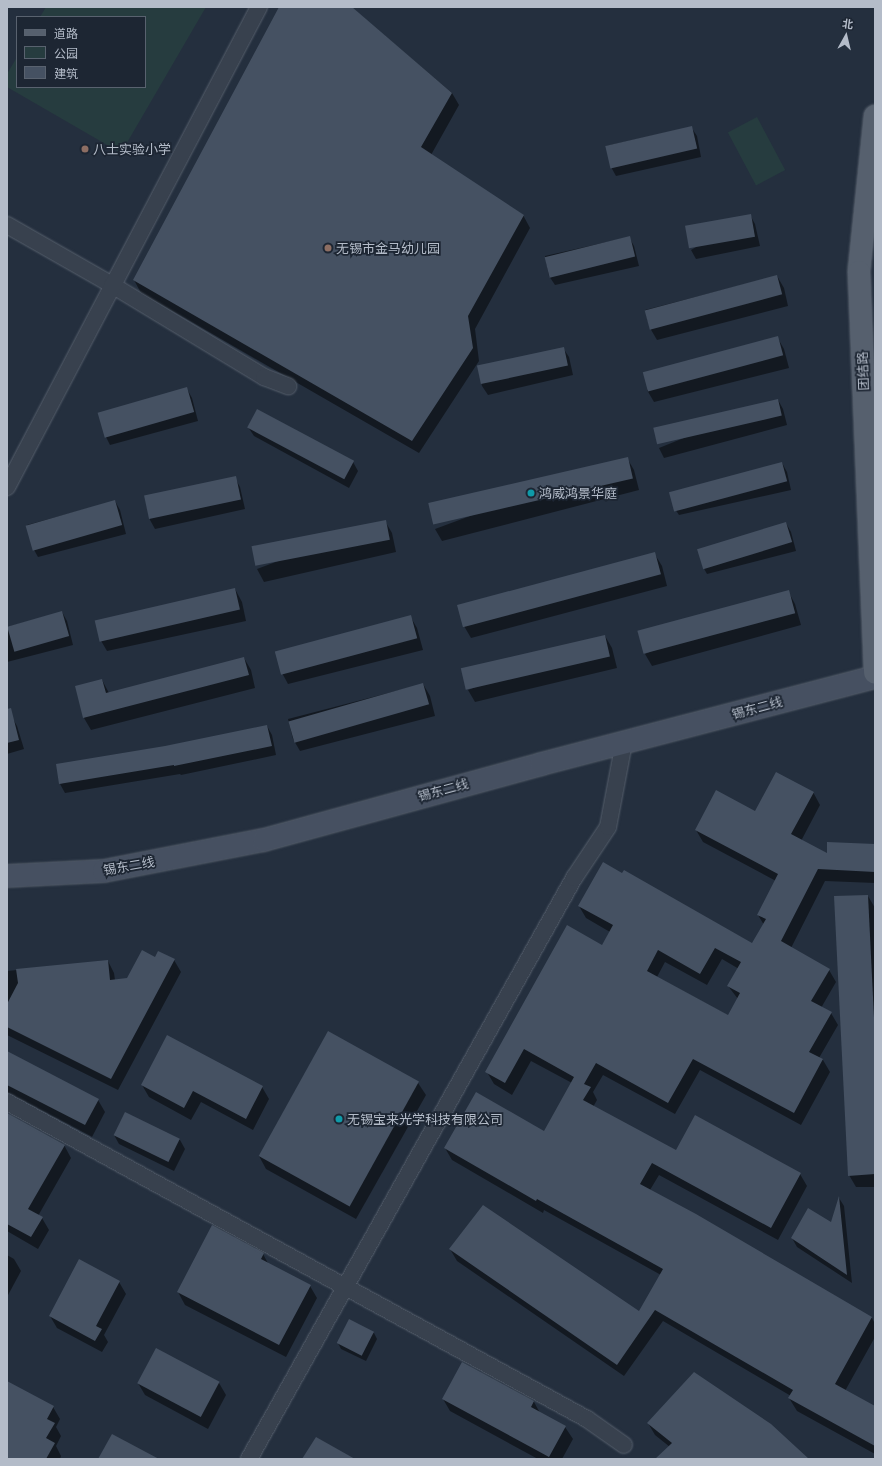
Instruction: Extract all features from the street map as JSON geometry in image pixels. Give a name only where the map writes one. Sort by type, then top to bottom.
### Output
[{"type":"main road","name":"团结路","points":[[875,116],[859,272],[875,674]]},
{"type":"main road","name":"锡东二线","points":[[7,876],[104,871],[264,840],[624,742],[875,677]]},
{"type":"street","points":[[7,487],[259,7]]},
{"type":"street","points":[[7,225],[112,285],[264,377],[288,386]]},
{"type":"street","points":[[249,1459],[344,1286],[574,878],[608,828],[624,742]]},
{"type":"street","points":[[7,1102],[587,1419],[624,1446]]},
{"type":"green space","points":[[46,7],[206,7],[121,153],[7,87],[7,74],[16,59],[16,88],[146,88],[146,16],[41,16]]},
{"type":"green space","points":[[757,117],[785,170],[756,185],[728,132]]},
{"type":"building","name":"无锡市金马幼儿园","points":[[279,7],[352,7],[452,93],[421,147],[524,215],[468,316],[473,348],[412,441],[133,280]]},
{"type":"building","points":[[692,126],[697,148],[610,168],[605,146]]},
{"type":"building","points":[[751,214],[755,237],[689,248],[685,226]]},
{"type":"building","points":[[630,236],[635,256],[550,278],[545,257]]},
{"type":"building","points":[[777,275],[782,294],[650,330],[645,310]]},
{"type":"building","points":[[778,336],[783,355],[648,392],[643,372]]},
{"type":"building","points":[[564,347],[568,366],[481,384],[477,366]]},
{"type":"building","points":[[187,387],[194,412],[105,438],[98,413]]},
{"type":"building","points":[[778,399],[782,416],[657,444],[653,428]]},
{"type":"building","points":[[257,409],[354,461],[344,479],[247,428]]},
{"type":"building","name":"鸿威鸿景华庭","points":[[628,457],[633,478],[433,525],[428,503]]},
{"type":"building","points":[[782,462],[787,481],[674,512],[669,492]]},
{"type":"building","points":[[236,476],[241,499],[149,519],[144,496]]},
{"type":"building","points":[[115,500],[122,525],[33,551],[26,526]]},
{"type":"building","points":[[386,520],[390,540],[255,566],[252,546]]},
{"type":"building","points":[[786,522],[792,542],[703,569],[697,549]]},
{"type":"building","points":[[655,552],[661,574],[463,627],[457,605]]},
{"type":"building","points":[[235,588],[240,609],[100,642],[95,620]]},
{"type":"building","points":[[789,590],[795,613],[644,654],[637,631]]},
{"type":"building","points":[[62,611],[69,636],[14,652],[7,627]]},
{"type":"building","points":[[411,615],[417,638],[281,675],[275,651]]},
{"type":"building","points":[[605,635],[610,656],[466,690],[461,668]]},
{"type":"building","points":[[244,657],[249,675],[83,718],[75,686],[102,679],[106,693]]},
{"type":"building","points":[[423,683],[429,704],[294,743],[288,722]]},
{"type":"building","points":[[11,708],[19,740],[7,743],[7,709]]},
{"type":"building","points":[[267,725],[272,746],[174,766],[59,784],[56,764],[165,746]]},
{"type":"building","points":[[776,772],[814,792],[791,834],[827,853],[827,842],[875,844],[875,872],[818,869],[781,941],[830,969],[811,1001],[832,1012],[809,1052],[823,1059],[794,1113],[693,1059],[668,1103],[596,1063],[584,1084],[591,1087],[583,1100],[676,1150],[695,1115],[801,1173],[771,1228],[652,1163],[640,1184],[696,1214],[872,1317],[835,1384],[875,1406],[875,1446],[788,1398],[793,1390],[655,1310],[617,1365],[449,1249],[483,1205],[639,1311],[663,1269],[537,1199],[536,1201],[444,1148],[476,1092],[544,1131],[574,1077],[524,1049],[505,1083],[485,1072],[567,925],[602,945],[613,925],[578,906],[603,862],[622,873],[624,870],[752,943],[766,919],[757,915],[778,874],[695,830],[716,790],[755,811]],"holes":[[[715,948],[741,962],[727,986],[740,993],[728,1015],[647,971],[658,950],[700,974]]]},
{"type":"building","points":[[868,895],[875,1038],[875,1174],[848,1176],[834,896]]},
{"type":"building","points":[[142,950],[155,957],[158,951],[175,959],[111,1079],[7,1027],[7,1004],[18,983],[16,969],[108,960],[110,980],[127,978]]},
{"type":"building","name":"无锡宝来光学科技有限公司","points":[[328,1031],[419,1081],[350,1206],[259,1156]]},
{"type":"building","points":[[167,1035],[263,1086],[246,1119],[193,1091],[184,1108],[141,1085]]},
{"type":"building","points":[[7,1051],[99,1099],[85,1125],[7,1085]]},
{"type":"building","points":[[125,1112],[180,1139],[168,1162],[114,1135]]},
{"type":"building","points":[[7,1113],[65,1145],[28,1209],[43,1217],[31,1237],[7,1224]]},
{"type":"building","points":[[839,1196],[847,1275],[791,1238],[808,1208],[831,1222]]},
{"type":"building","points":[[212,1225],[264,1253],[261,1259],[311,1285],[279,1345],[177,1292]]},
{"type":"building","points":[[79,1259],[120,1281],[96,1326],[102,1329],[95,1341],[49,1316]]},
{"type":"building","points":[[349,1319],[374,1332],[362,1356],[337,1343]]},
{"type":"building","points":[[156,1348],[220,1382],[201,1417],[137,1383]]},
{"type":"building","points":[[462,1362],[534,1401],[531,1407],[566,1426],[549,1457],[442,1399]]},
{"type":"building","points":[[694,1372],[771,1424],[809,1459],[655,1459],[672,1443],[647,1423]]},
{"type":"building","points":[[7,1381],[54,1406],[47,1419],[55,1423],[46,1438],[55,1443],[46,1459],[7,1459]]},
{"type":"building","points":[[112,1434],[159,1459],[98,1459]]},
{"type":"building","points":[[316,1437],[355,1459],[302,1459]]},
{"type":"place","name":"八士实验小学","points":[[85,149]]},
{"type":"place","name":"无锡市金马幼儿园","points":[[328,248]]},
{"type":"place","name":"鸿威鸿景华庭","points":[[531,493]]},
{"type":"place","name":"无锡宝来光学科技有限公司","points":[[339,1119]]}]
